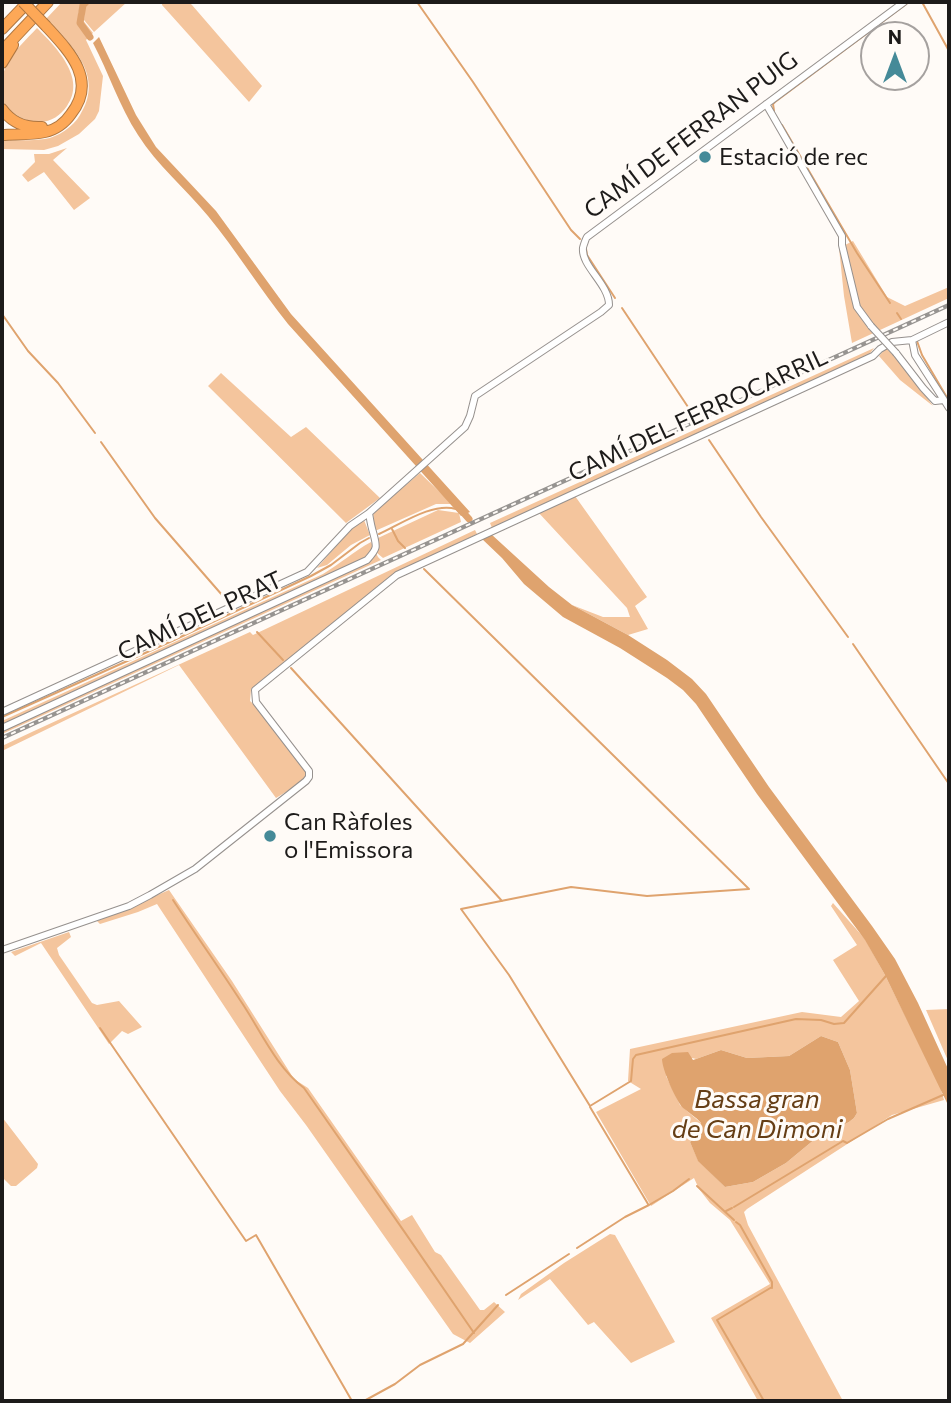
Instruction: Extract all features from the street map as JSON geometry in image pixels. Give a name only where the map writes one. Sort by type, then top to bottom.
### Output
[{"type":"highway","points":[[2,29],[25,2],[71,55],[80,74],[81,94],[78,104],[58,128],[46,132],[2,135]]},
{"type":"highway","points":[[2,51],[48,2]]},
{"type":"highway","points":[[2,63],[26,26]]},
{"type":"highway","points":[[2,109],[12,120],[27,127],[46,127],[68,118]]},
{"type":"street","name":"CAMÍ DE FERRAN PUIG","points":[[2,712],[307,572],[350,526],[369,513],[465,427],[475,396],[609,305],[609,296],[584,256],[583,247],[587,237],[904,2]]},
{"type":"street","points":[[766,104],[842,236],[857,307],[935,401],[944,400]]},
{"type":"street","name":"CAMÍ DEL FERROCARRIL","points":[[2,950],[129,906],[195,869],[310,777],[303,762],[256,702],[254,690],[397,575],[873,356],[892,342],[912,340],[949,321]]},
{"type":"street","points":[[912,340],[915,355],[949,408]]},
{"type":"street","name":"CAMÍ DEL PRAT","points":[[2,727],[367,560],[375,552],[377,542],[369,513]]},
{"type":"shaded area","points":[[62,2],[82,2],[78,14],[93,33],[86,40],[103,76],[99,111],[95,119],[79,134],[58,146],[44,150],[2,149],[2,140],[40,140],[60,134],[77,119],[87,101],[89,87],[82,62],[66,39],[46,19]]},
{"type":"shaded area","points":[[90,2],[127,2],[94,32],[84,20],[85,7]]},
{"type":"shaded area","points":[[162,2],[189,2],[192,5],[262,86],[249,102],[162,5]]},
{"type":"shaded area","points":[[37,28],[67,64],[73,85],[72,95],[65,109],[44,122],[23,118],[11,111],[4,102],[1,89],[3,73],[9,61]]},
{"type":"shaded area","points":[[67,148],[53,160],[90,198],[74,210],[44,172],[28,182],[22,175],[35,162],[34,154],[49,154]]},
{"type":"shaded area","points":[[853,241],[887,297],[905,306],[949,287],[949,298],[852,343],[839,248]]},
{"type":"shaded area","points":[[874,348],[868,356],[492,528],[490,523]]},
{"type":"shaded area","points":[[886,348],[904,366],[933,406],[900,380],[879,356]]},
{"type":"shaded area","points":[[221,373],[291,437],[306,427],[380,498],[346,523],[208,386]]},
{"type":"shaded area","points":[[420,473],[452,504],[436,504],[375,531],[373,513]]},
{"type":"shaded area","points":[[575,496],[647,597],[635,606],[648,629],[628,635],[572,605],[603,617],[630,617],[627,608],[538,512]]},
{"type":"shaded area","points":[[438,510],[459,513],[461,522],[383,558],[377,553],[378,538]]},
{"type":"shaded area","points":[[364,520],[370,535],[351,545],[327,565],[317,568],[351,529]]},
{"type":"shaded area","points":[[475,530],[477,534],[394,574],[251,689],[250,701],[306,770],[304,781],[276,798],[179,665],[2,751],[2,746],[34,731],[250,632],[253,635]]},
{"type":"shaded area","points":[[371,542],[381,560],[2,734],[2,721],[323,574]]},
{"type":"shaded area","points":[[169,890],[232,981],[294,1079],[308,1088],[401,1221],[412,1215],[435,1252],[441,1255],[480,1310],[494,1302],[505,1312],[470,1343],[453,1334],[280,1091],[157,904],[100,924],[97,921]]},
{"type":"shaded area","points":[[833,903],[865,939],[940,1086],[944,1100],[892,1115],[744,1212],[748,1225],[843,1401],[758,1401],[711,1318],[770,1284],[730,1220],[710,1203],[694,1178],[651,1206],[596,1112],[641,1089],[628,1081],[630,1049],[802,1012],[841,1017],[859,1001],[833,960],[857,945],[831,906]],"holes":[[[821,1036],[838,1042],[850,1070],[857,1113],[854,1118],[815,1139],[786,1163],[753,1182],[725,1187],[698,1160],[690,1142],[700,1131],[701,1123],[680,1105],[666,1076],[692,1058],[721,1050],[747,1058],[789,1056]]]},
{"type":"shaded area","points":[[69,932],[71,937],[57,948],[59,955],[92,1003],[97,1005],[119,1001],[142,1027],[128,1034],[122,1031],[109,1044],[41,943],[15,956],[11,952]]},
{"type":"shaded area","points":[[949,1009],[949,1063],[926,1010]]},
{"type":"shaded area","points":[[2,1117],[38,1164],[37,1168],[16,1186],[11,1186],[2,1177]]},
{"type":"shaded area","points":[[610,1234],[615,1235],[675,1342],[631,1363],[594,1322],[588,1325],[550,1279],[518,1300],[521,1294],[564,1263]]},
{"type":"water","points":[[99,37],[136,115],[156,147],[216,211],[291,314],[470,512],[461,516],[288,324],[208,216],[146,146],[125,113],[93,43]]},
{"type":"water","points":[[491,534],[572,605],[667,660],[692,679],[706,694],[769,787],[895,959],[949,1071],[949,1107],[885,975],[865,940],[757,794],[696,704],[667,678],[563,617],[524,584],[481,538]]},
{"type":"water","name":"Bassa gran de Can Dimoni","points":[[821,1036],[838,1042],[850,1070],[857,1113],[854,1118],[815,1139],[786,1163],[753,1182],[725,1187],[698,1161],[690,1142],[700,1131],[701,1123],[680,1104],[662,1059],[672,1053],[688,1052],[693,1060],[721,1050],[747,1058],[789,1056]]},
{"type":"waterway","points":[[86,2],[80,23],[90,37]]},
{"type":"waterway","points":[[417,2],[571,230],[580,239]]},
{"type":"waterway","points":[[774,111],[775,102],[909,2]]},
{"type":"waterway","points":[[922,2],[949,51]]},
{"type":"waterway","points":[[782,125],[857,253],[890,303]]},
{"type":"waterway","points":[[586,249],[587,255],[615,298]]},
{"type":"waterway","points":[[622,308],[694,416]]},
{"type":"waterway","points":[[897,313],[901,319]]},
{"type":"waterway","points":[[2,314],[28,351],[58,383],[95,433]]},
{"type":"waterway","points":[[917,341],[922,355],[949,401]]},
{"type":"waterway","points":[[709,440],[848,637]]},
{"type":"waterway","points":[[101,442],[155,518],[229,603]]},
{"type":"waterway","points":[[379,534],[427,511],[456,509]]},
{"type":"waterway","points":[[460,509],[469,519]]},
{"type":"waterway","points":[[392,529],[405,548]]},
{"type":"waterway","points":[[2,717],[311,576],[369,538]]},
{"type":"waterway","points":[[424,569],[749,889],[647,896],[571,887],[461,909],[509,975],[590,1106],[631,1081],[633,1059],[636,1055],[796,1019],[844,1023],[886,976]]},
{"type":"waterway","points":[[257,632],[283,660]]},
{"type":"waterway","points":[[853,644],[949,784]]},
{"type":"waterway","points":[[291,668],[502,901]]},
{"type":"waterway","points":[[173,900],[276,1058],[304,1088],[474,1333]]},
{"type":"waterway","points":[[100,1028],[246,1241],[256,1235],[352,1401]]},
{"type":"waterway","points":[[734,1207],[843,1141],[847,1143],[888,1119],[949,1094]]},
{"type":"waterway","points":[[590,1107],[648,1204]]},
{"type":"waterway","points":[[577,1248],[689,1179]]},
{"type":"waterway","points":[[697,1186],[734,1220]]},
{"type":"waterway","points":[[726,1211],[732,1208]]},
{"type":"waterway","points":[[736,1222],[772,1282],[772,1288]]},
{"type":"waterway","points":[[506,1295],[569,1254]]},
{"type":"waterway","points":[[764,1401],[717,1320],[772,1287]]},
{"type":"waterway","points":[[364,1401],[395,1384],[420,1365],[463,1344],[498,1305]]},
{"type":"railway","points":[[2,738],[949,305]]},
{"type":"place","name":"Estació de rec","points":[[705,157]]},
{"type":"place","name":"Can Ràfoles o l'Emissora","points":[[270,836]]}]
